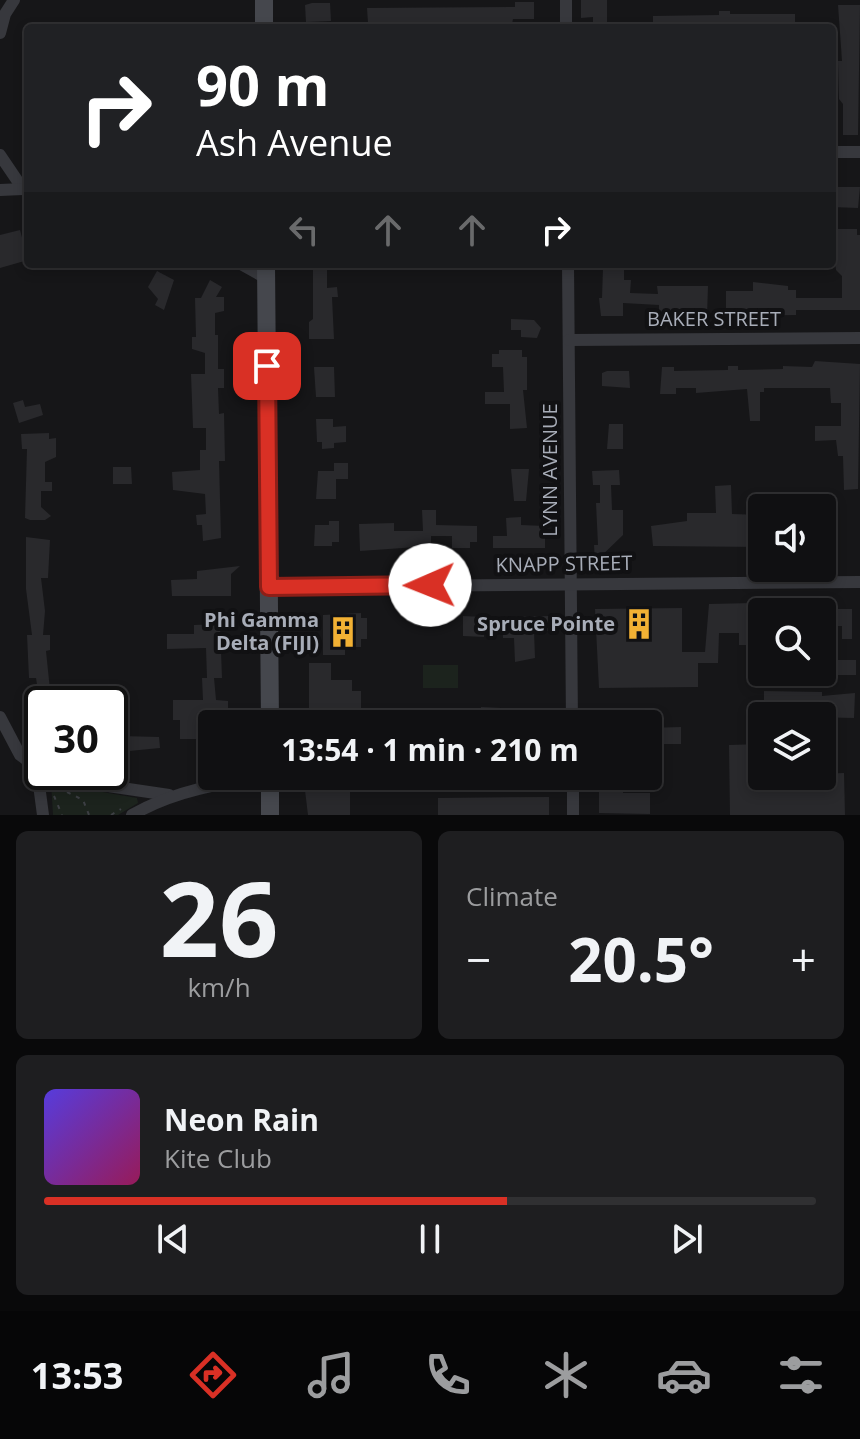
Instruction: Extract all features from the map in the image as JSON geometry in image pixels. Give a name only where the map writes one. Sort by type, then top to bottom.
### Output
[{"type":"street","points":[[0,33],[5,14],[14,0]]},
{"type":"street","points":[[566,0],[566,24]]},
{"type":"street","points":[[836,152],[860,152]]},
{"type":"street","points":[[0,155],[24,188]]},
{"type":"street","points":[[0,190],[24,189]]},
{"type":"street","name":"LYNN AVENUE","points":[[568,268],[572,710]]},
{"type":"street","points":[[266,271],[270,710]]},
{"type":"street","name":"BAKER STREET","points":[[569,340],[860,338]]},
{"type":"street","name":"KNAPP STREET","points":[[269,587],[860,582]]},
{"type":"street","points":[[0,717],[12,743],[24,755]]},
{"type":"street","points":[[128,789],[172,796]]},
{"type":"street","points":[[41,790],[43,815]]},
{"type":"street","points":[[129,812],[198,790]]},
{"type":"street","points":[[270,790],[270,815]]},
{"type":"street","points":[[573,790],[573,815]]},
{"type":"path","points":[[62,790],[83,800],[89,815]]},
{"type":"path","points":[[42,798],[56,796],[62,815]]},
{"type":"path","points":[[111,815],[126,807],[129,812]]},
{"type":"shaded area","points":[[423,665],[458,665],[458,688],[423,688]]},
{"type":"shaded area","points":[[51,790],[91,790],[137,798],[138,803],[118,815],[53,815]]},
{"type":"building","points":[[581,0],[607,0],[607,24],[593,24],[593,17],[581,18]]},
{"type":"building","points":[[515,2],[534,2],[534,19],[513,19],[512,24],[368,23],[367,8],[515,7]]},
{"type":"building","points":[[330,3],[331,21],[306,22],[305,5]]},
{"type":"building","points":[[838,5],[860,5],[858,135],[843,135],[843,104],[839,99],[838,61],[842,61]]},
{"type":"building","points":[[719,11],[730,11],[730,14],[795,14],[795,24],[653,24],[653,16],[719,15]]},
{"type":"building","points":[[836,187],[860,187],[858,208],[836,207]]},
{"type":"building","points":[[838,229],[857,229],[857,235],[860,235],[860,310],[796,310],[796,315],[726,316],[726,291],[753,291],[753,282],[788,286],[788,290],[796,290],[796,298],[842,298],[842,276],[836,270]]},
{"type":"building","points":[[20,230],[24,261],[0,268],[0,235]]},
{"type":"building","points":[[313,268],[327,268],[327,288],[337,287],[338,297],[332,297],[334,339],[309,339],[309,322],[313,319]]},
{"type":"building","points":[[603,268],[624,268],[624,280],[631,280],[630,293],[658,294],[657,286],[708,286],[707,316],[695,316],[694,312],[669,312],[669,316],[659,316],[659,305],[623,303],[623,316],[601,316],[599,298],[602,298]]},
{"type":"building","points":[[157,271],[174,280],[164,310],[155,305],[158,299],[148,287]]},
{"type":"building","points":[[210,280],[222,287],[216,297],[224,297],[224,311],[215,313],[215,335],[218,335],[218,369],[224,369],[224,388],[218,388],[219,414],[224,413],[225,461],[219,461],[221,538],[203,541],[202,525],[197,525],[196,515],[206,514],[205,494],[173,490],[172,472],[200,470],[200,450],[206,450],[206,428],[193,428],[191,374],[205,374],[205,353],[192,349],[192,337],[196,337],[195,298],[201,298]]},
{"type":"building","points":[[511,319],[534,320],[541,328],[537,338],[521,337],[521,330],[511,330]]},
{"type":"building","points":[[499,350],[522,350],[522,357],[527,357],[527,390],[523,390],[527,428],[510,429],[510,404],[485,404],[485,392],[504,392],[503,367],[492,367],[492,354],[499,354]]},
{"type":"building","points":[[815,361],[860,364],[858,489],[844,490],[843,456],[838,456],[836,440],[815,441],[815,426],[841,426],[841,403],[831,403],[830,388],[764,388],[764,392],[760,392],[760,421],[750,421],[747,389],[696,393],[696,388],[676,388],[676,394],[660,394],[662,367],[674,367],[674,371],[728,370],[728,366],[738,366],[738,370],[783,369],[783,366],[812,367]]},
{"type":"building","points":[[314,367],[334,367],[335,397],[316,397]]},
{"type":"building","points":[[629,371],[630,388],[602,386],[602,373]]},
{"type":"building","points":[[23,400],[25,407],[40,404],[43,415],[19,423],[13,403]]},
{"type":"building","points":[[316,419],[333,419],[333,427],[346,426],[346,442],[322,449],[322,442],[317,442]]},
{"type":"building","points":[[609,424],[623,424],[623,449],[607,449]]},
{"type":"building","points":[[49,433],[49,439],[56,438],[56,457],[45,462],[45,482],[52,482],[52,491],[41,491],[41,507],[51,516],[45,520],[30,520],[25,518],[27,449],[22,449],[21,434]]},
{"type":"building","points":[[334,463],[348,463],[348,479],[336,479],[336,499],[316,499],[318,471],[334,471]]},
{"type":"building","points":[[113,467],[131,467],[132,484],[113,484]]},
{"type":"building","points":[[511,469],[529,469],[526,501],[514,501]]},
{"type":"building","points":[[619,470],[620,485],[611,485],[612,510],[623,510],[623,535],[595,562],[594,545],[598,545],[596,503],[600,503],[600,485],[593,485],[592,471]]},
{"type":"building","points":[[731,485],[732,514],[748,515],[748,547],[653,546],[651,526],[687,521],[687,513],[716,513],[715,486]]},
{"type":"building","points":[[422,510],[436,510],[436,525],[477,526],[477,542],[470,542],[470,548],[452,548],[452,536],[431,536],[431,546],[360,551],[359,524],[394,523],[394,531],[423,531]]},
{"type":"building","points":[[521,517],[521,525],[545,526],[545,548],[493,548],[493,536],[507,536],[506,518]]},
{"type":"building","points":[[329,521],[339,521],[339,542],[332,542],[332,546],[314,546],[315,525],[329,525]]},
{"type":"building","points":[[26,537],[50,540],[48,578],[41,578],[45,611],[43,635],[50,635],[50,650],[46,651],[50,686],[37,686],[36,678],[29,678],[27,635],[32,635],[26,589]]},
{"type":"building","points":[[240,566],[231,574],[231,596],[172,596],[171,580],[197,579],[197,571]]},
{"type":"building","points":[[748,603],[748,645],[739,645],[739,633],[719,633],[718,663],[698,663],[698,687],[599,688],[595,609],[682,608],[682,652],[705,652],[709,604]]},
{"type":"building","points":[[836,609],[852,609],[852,639],[842,639],[842,626],[836,626]]},
{"type":"building","name":"Phi Gamma Delta (FIJI)","points":[[361,613],[361,618],[367,618],[367,639],[361,639],[361,647],[345,647],[345,655],[323,655],[323,615]]},
{"type":"building","points":[[463,616],[484,617],[484,637],[463,636]]},
{"type":"building","points":[[550,616],[550,631],[534,631],[535,658],[515,662],[514,638],[503,638],[502,617]]},
{"type":"building","points":[[220,624],[222,678],[214,678],[216,700],[228,701],[228,710],[198,710],[198,739],[180,739],[180,720],[173,720],[173,700],[203,700],[202,678],[207,678],[206,648],[167,649],[167,634],[194,634],[194,625]]},
{"type":"building","points":[[836,660],[856,660],[856,675],[836,675]]},
{"type":"building","points":[[309,663],[331,663],[331,680],[352,680],[352,691],[361,691],[361,710],[309,710]]},
{"type":"building","points":[[764,691],[822,692],[822,696],[855,693],[854,718],[836,718],[836,702],[764,702]]},
{"type":"building","points":[[481,707],[501,708],[501,710],[481,710]]},
{"type":"building","points":[[681,727],[681,744],[662,744],[662,728]]},
{"type":"building","points":[[128,736],[159,737],[160,748],[129,751]]},
{"type":"building","points":[[748,744],[748,790],[836,790],[836,773],[844,773],[845,815],[730,815],[729,745]]},
{"type":"building","points":[[305,790],[350,790],[350,815],[308,815]]},
{"type":"building","points":[[599,792],[650,793],[650,814],[599,813]]},
{"type":"building","points":[[549,797],[549,815],[438,815],[438,798]]},
{"type":"place","name":"Spruce Pointe","points":[[639,624]]},
{"type":"place","name":"Phi Gamma Delta (FIJI)","points":[[343,632]]},
{"type":"route","points":[[267,366],[269,587],[430,585]]}]
